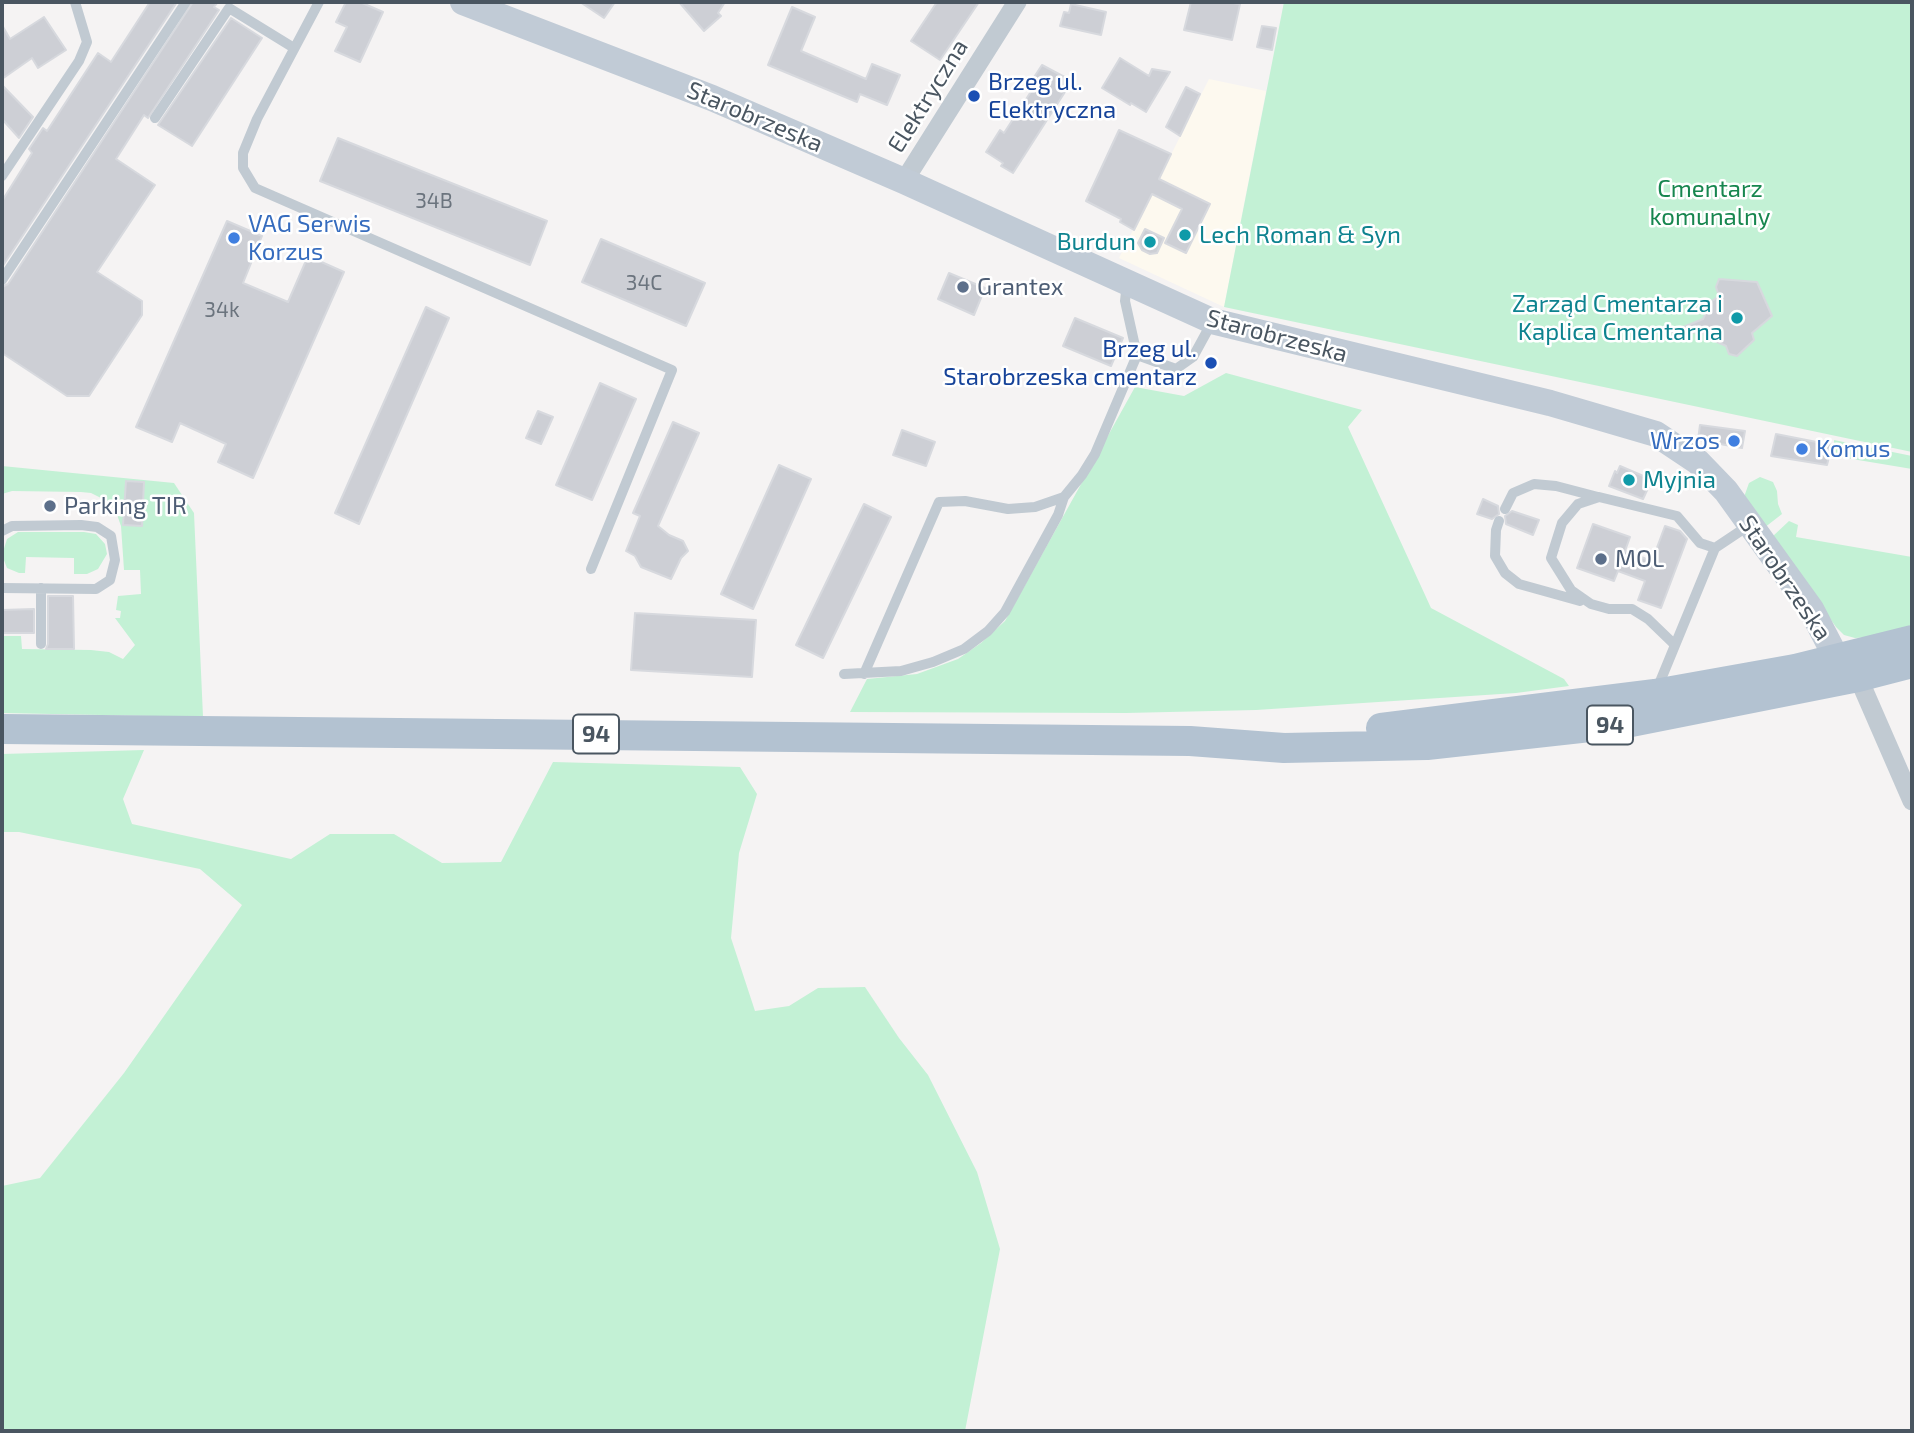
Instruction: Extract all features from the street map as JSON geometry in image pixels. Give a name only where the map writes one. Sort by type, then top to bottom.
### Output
[{"type":"main road","name":"94","points":[[2,729],[1190,741],[1284,748],[1426,745],[1626,723],[1848,668],[1912,640]]},
{"type":"main road","name":"94","points":[[1190,741],[1403,727],[1848,668],[1912,663]]},
{"type":"street","name":"Starobrzeska","points":[[463,2],[712,98],[904,181],[1212,321],[1560,405],[1656,434],[1698,462],[1726,491],[1811,609],[1848,668]]},
{"type":"street","name":"Elektryczna","points":[[904,181],[1017,2]]},
{"type":"street","points":[[1848,668],[1912,801]]},
{"type":"lane","points":[[2,176],[79,61],[87,42],[75,2]]},
{"type":"lane","points":[[2,280],[187,2]]},
{"type":"lane","points":[[319,2],[257,119],[243,153],[243,168],[255,188],[673,370],[591,569]]},
{"type":"lane","points":[[155,118],[229,8],[294,48]]},
{"type":"lane","points":[[844,674],[901,671],[933,662],[964,649],[988,631],[1005,612],[1058,515],[1064,497],[1095,454],[1137,355],[1125,301],[1127,283]]},
{"type":"lane","points":[[1137,355],[1176,369],[1194,357],[1212,321]]},
{"type":"lane","points":[[1505,509],[1513,493],[1534,484],[1556,486],[1677,516],[1700,543],[1715,548]]},
{"type":"lane","points":[[864,674],[939,502],[965,500],[1008,509],[1035,507],[1064,497]]},
{"type":"lane","points":[[1591,604],[1571,590],[1551,558],[1562,523],[1578,504],[1598,497]]},
{"type":"lane","points":[[1499,521],[1495,556],[1505,573],[1519,584],[1609,609],[1632,609],[1648,619],[1675,645]]},
{"type":"lane","points":[[1655,694],[1715,548],[1751,524]]},
{"type":"lane","points":[[2,531],[12,526],[97,527],[111,536],[115,560],[110,580],[96,589],[2,588]]},
{"type":"lane","points":[[41,588],[41,643]]},
{"type":"shaded area","points":[[1209,79],[1266,91],[1224,307],[1119,258]]},
{"type":"green space","name":"Cmentarz komunalny","points":[[1284,2],[1912,2],[1912,452],[1224,307]]},
{"type":"green space","points":[[1226,373],[1362,410],[1348,427],[1431,608],[1564,679],[1569,686],[1516,693],[1256,710],[1126,713],[850,712],[867,679],[917,674],[958,659],[1005,621],[1135,387],[1184,396]]},
{"type":"green space","points":[[1834,440],[1912,456],[1912,469],[1834,456]]},
{"type":"green space","points":[[2,466],[174,483],[194,513],[203,717],[2,713],[2,636],[21,636],[22,649],[91,650],[109,652],[123,659],[135,645],[115,618],[120,618],[121,611],[116,610],[118,596],[141,594],[140,570],[124,570],[121,526],[109,502],[91,493],[81,492],[12,491],[2,494]]},
{"type":"green space","points":[[1760,477],[1773,482],[1782,514],[1764,528],[1744,497],[1749,483]]},
{"type":"green space","points":[[1789,521],[1798,525],[1796,537],[1912,557],[1912,625],[1871,637],[1855,638],[1844,635],[1772,537]]},
{"type":"green space","points":[[18,532],[96,534],[105,544],[107,554],[98,569],[87,574],[74,574],[74,558],[26,557],[25,573],[19,573],[7,568],[2,555],[7,539]]},
{"type":"green space","points":[[144,750],[123,799],[132,824],[291,859],[330,834],[394,834],[442,863],[501,862],[553,762],[740,767],[757,794],[739,853],[731,938],[755,1011],[789,1006],[818,988],[865,987],[928,1075],[977,1172],[1000,1249],[965,1431],[2,1431],[2,1186],[40,1178],[124,1073],[242,905],[200,869],[19,832],[2,832],[2,754]]},
{"type":"building","points":[[150,2],[177,2],[2,267],[2,201],[32,153],[29,149],[43,128],[47,131],[98,53],[111,62]]},
{"type":"building","points":[[193,2],[218,2],[214,7],[219,10],[148,118],[144,115],[116,159],[155,185],[97,272],[142,301],[142,315],[89,396],[67,396],[2,353],[2,287],[8,284]]},
{"type":"building","points":[[346,2],[360,2],[383,12],[360,62],[335,51],[347,27],[336,22]]},
{"type":"building","points":[[580,2],[615,2],[604,18]]},
{"type":"building","points":[[679,2],[725,2],[718,13],[721,16],[704,31]]},
{"type":"building","points":[[937,2],[979,2],[940,60],[911,41]]},
{"type":"building","points":[[1191,2],[1240,4],[1232,40],[1184,30]]},
{"type":"building","points":[[1071,4],[1106,12],[1101,35],[1060,26],[1064,12],[1069,13]]},
{"type":"building","points":[[792,7],[815,17],[801,51],[866,79],[872,64],[900,75],[887,105],[860,94],[857,102],[768,65]]},
{"type":"building","points":[[44,17],[66,50],[38,68],[32,58],[2,79],[2,25],[10,39]]},
{"type":"building","points":[[231,18],[262,38],[192,146],[158,125]]},
{"type":"building","points":[[1262,26],[1276,28],[1272,50],[1257,47]]},
{"type":"building","points":[[1120,58],[1149,76],[1152,69],[1170,72],[1146,112],[1102,88]]},
{"type":"building","points":[[1042,65],[1072,81],[1013,173],[986,152],[1000,130],[1004,133],[1032,90],[1027,88]]},
{"type":"building","points":[[2,85],[33,117],[19,138],[2,119]]},
{"type":"building","points":[[1186,87],[1200,94],[1180,136],[1166,127]]},
{"type":"building","points":[[1119,130],[1171,154],[1159,179],[1210,204],[1186,253],[1165,243],[1182,209],[1152,194],[1134,230],[1120,222],[1121,219],[1086,201]]},
{"type":"building","points":[[338,138],[547,221],[530,265],[320,181]]},
{"type":"building","points":[[227,221],[262,236],[243,283],[288,302],[308,256],[344,272],[253,478],[218,462],[226,444],[180,423],[172,442],[136,427]]},
{"type":"building","name":"Burdun","points":[[1145,229],[1164,238],[1157,253],[1150,254],[1142,250],[1138,243]]},
{"type":"building","points":[[601,239],[705,283],[686,326],[582,282]]},
{"type":"building","points":[[949,273],[985,288],[974,315],[938,299]]},
{"type":"building","name":"Zarząd Cmentarza i Kaplica Cmentarna","points":[[1719,279],[1757,282],[1772,316],[1752,333],[1754,340],[1737,356],[1729,354],[1726,346],[1703,333],[1671,332],[1703,319],[1712,301],[1719,296],[1716,287]]},
{"type":"building","points":[[426,307],[449,318],[359,524],[335,513]]},
{"type":"building","points":[[1075,318],[1123,338],[1111,366],[1063,346]]},
{"type":"building","points":[[600,383],[636,399],[592,500],[556,485]]},
{"type":"building","points":[[538,411],[553,417],[541,444],[526,438]]},
{"type":"building","points":[[673,422],[699,433],[658,526],[683,541],[688,551],[681,558],[671,579],[641,567],[635,556],[626,551],[640,516],[633,513]]},
{"type":"building","points":[[1700,425],[1745,431],[1742,448],[1698,440]]},
{"type":"building","points":[[902,430],[935,442],[926,466],[893,455]]},
{"type":"building","name":"Komus","points":[[1776,434],[1832,445],[1827,465],[1771,456]]},
{"type":"building","points":[[779,465],[811,479],[753,609],[721,594]]},
{"type":"building","name":"Myjnia","points":[[1620,466],[1648,478],[1645,483],[1650,484],[1643,499],[1609,486]]},
{"type":"building","points":[[126,481],[144,482],[142,526],[123,525]]},
{"type":"building","points":[[1483,499],[1498,506],[1499,514],[1492,519],[1477,514]]},
{"type":"building","points":[[864,504],[891,517],[823,658],[796,645]]},
{"type":"building","points":[[1512,511],[1539,520],[1533,535],[1506,524],[1505,516]]},
{"type":"building","points":[[1593,524],[1630,537],[1625,551],[1652,561],[1665,526],[1680,531],[1687,539],[1661,608],[1638,600],[1645,581],[1618,571],[1614,581],[1577,568]]},
{"type":"building","points":[[48,596],[73,596],[74,649],[46,649]]},
{"type":"building","points":[[34,609],[34,633],[2,633],[2,610]]},
{"type":"building","points":[[635,613],[756,620],[752,677],[631,670]]},
{"type":"place","name":"Brzeg ul. Elektryczna","points":[[974,96]]},
{"type":"place","name":"Lech Roman & Syn","points":[[1185,235]]},
{"type":"place","name":"VAG Serwis Korzus","points":[[234,238]]},
{"type":"place","name":"Burdun","points":[[1150,242]]},
{"type":"place","name":"Grantex","points":[[963,287]]},
{"type":"place","name":"Zarząd Cmentarza i Kaplica Cmentarna","points":[[1737,318]]},
{"type":"place","name":"Brzeg ul. Starobrzeska cmentarz","points":[[1211,363]]},
{"type":"place","name":"Wrzos","points":[[1734,441]]},
{"type":"place","name":"Komus","points":[[1802,449]]},
{"type":"place","name":"Myjnia","points":[[1629,480]]},
{"type":"place","name":"Parking TIR","points":[[50,506]]},
{"type":"place","name":"MOL","points":[[1601,559]]}]
